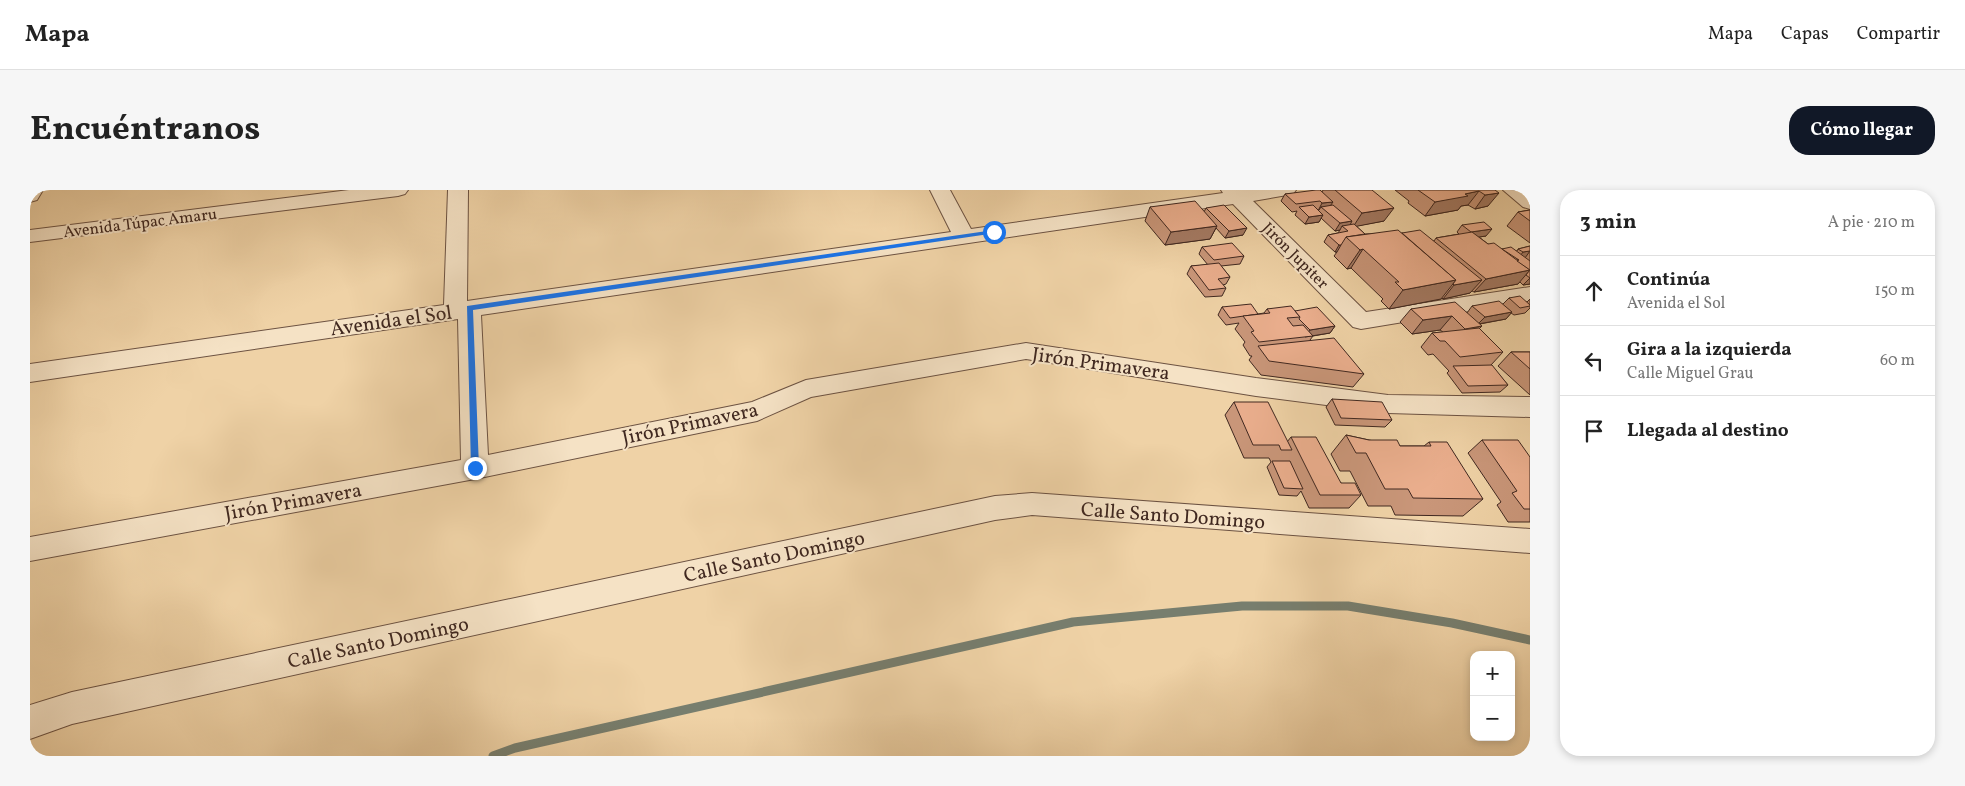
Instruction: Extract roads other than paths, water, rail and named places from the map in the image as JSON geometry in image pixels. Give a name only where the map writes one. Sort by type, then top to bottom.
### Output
[{"type":"street","points":[[30,196],[33,190]]},
{"type":"street","points":[[235,210],[240,190]]},
{"type":"street","name":"Avenida Túpac Amaru","points":[[30,236],[398,190]]},
{"type":"street","points":[[458,190],[462,309],[475,468]]},
{"type":"street","points":[[940,190],[964,236]]},
{"type":"street","name":"Avenida el Sol","points":[[30,373],[964,236],[1103,218],[1235,193],[1286,190]]},
{"type":"street","points":[[1513,190],[1530,203]]},
{"type":"street","name":"Jirón Jupiter","points":[[1235,193],[1361,321],[1530,294]]},
{"type":"street","name":"Jirón Primavera","points":[[30,549],[475,468],[758,411],[806,389],[1026,351],[1256,388],[1388,404],[1530,407]]},
{"type":"street","name":"Calle Santo Domingo","points":[[30,722],[72,708],[995,508],[1032,504],[1530,541]]},
{"type":"waterway","points":[[493,756],[515,748],[1073,622],[1242,606],[1348,606],[1452,623],[1530,640]]}]
